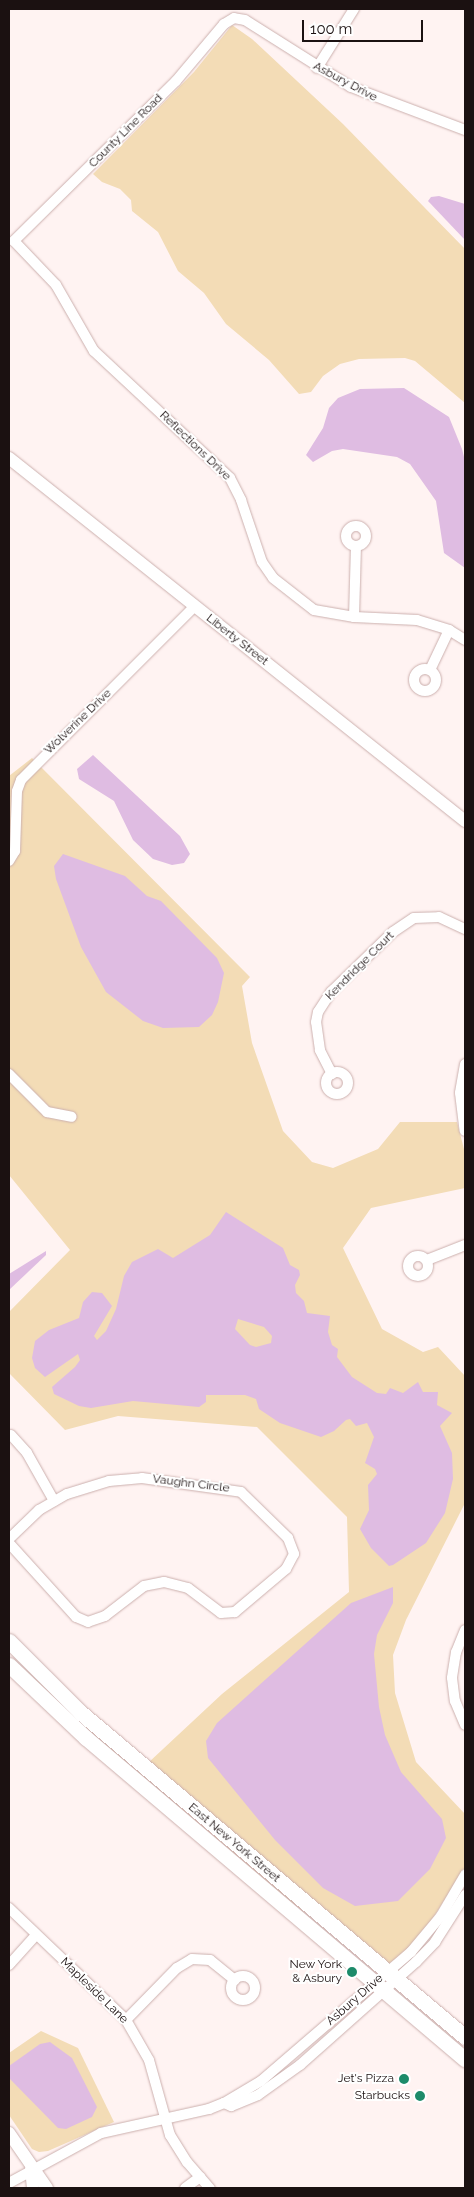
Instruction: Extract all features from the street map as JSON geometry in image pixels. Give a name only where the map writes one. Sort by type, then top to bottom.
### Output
[{"type":"main road","name":"East New York Street","points":[[9,1641],[80,1712],[385,1982],[465,2059]]},
{"type":"main road","name":"East New York Street","points":[[9,1664],[86,1738],[385,1982],[465,2037]]},
{"type":"street","points":[[317,68],[354,9]]},
{"type":"street","name":"Asbury Drive","points":[[234,18],[245,20],[317,68],[374,98],[465,130]]},
{"type":"street","name":"County Line Road","points":[[14,241],[176,81],[224,24],[234,18]]},
{"type":"street","name":"Reflections Drive","points":[[14,241],[56,285],[94,351],[230,478],[268,573],[314,610],[354,617],[417,620],[450,630],[465,640]]},
{"type":"street","name":"Liberty Street","points":[[9,458],[465,821]]},
{"type":"street","points":[[354,617],[356,546]]},
{"type":"street","name":"Wolverine Drive","points":[[9,861],[15,851],[17,791],[21,780],[195,606]]},
{"type":"street","points":[[430,670],[450,630]]},
{"type":"street","name":"Kendridge Court","points":[[332,1074],[320,1050],[316,1022],[318,1012],[331,992],[393,932],[414,918],[439,917],[465,929]]},
{"type":"street","points":[[465,1064],[460,1093],[465,1131]]},
{"type":"street","points":[[9,1074],[47,1112],[72,1117]]},
{"type":"street","points":[[427,1260],[465,1245]]},
{"type":"street","points":[[11,1435],[28,1453],[54,1501]]},
{"type":"street","name":"Vaughn Circle","points":[[9,1539],[26,1521],[54,1501],[80,1488],[128,1478],[231,1488],[250,1498],[288,1538],[294,1554],[286,1568],[235,1612],[221,1613],[188,1588],[164,1582],[144,1586],[105,1616],[88,1622],[76,1617],[9,1543]]},
{"type":"street","points":[[465,1630],[456,1652],[452,1678],[455,1701],[465,1726]]},
{"type":"street","name":"Asbury Drive","points":[[385,1982],[428,1932],[465,1875]]},
{"type":"street","name":"Asbury Drive","points":[[9,2183],[31,2169],[101,2133],[224,2103],[232,2106],[284,2079],[385,1982],[435,1942],[465,1895]]},
{"type":"street","name":"Mapleside Lane","points":[[9,1908],[126,2020],[149,2060],[164,2118],[176,2148],[210,2188]]},
{"type":"street","points":[[9,1965],[36,1935]]},
{"type":"street","points":[[126,2020],[177,1968],[192,1959],[210,1960],[235,1980]]},
{"type":"street","points":[[9,2133],[31,2169],[47,2188]]},
{"type":"street","points":[[31,2169],[33,2188]]},
{"type":"street","points":[[185,2188],[200,2177]]},
{"type":"shaded area","points":[[232,25],[252,39],[343,124],[465,249],[465,403],[415,361],[405,358],[359,359],[340,364],[323,376],[311,392],[299,394],[269,360],[226,324],[204,293],[178,271],[158,232],[132,211],[131,200],[120,189],[102,182],[93,174],[194,72]]},
{"type":"shaded area","points":[[439,196],[465,204],[465,240],[428,201],[431,197]]},
{"type":"shaded area","points":[[404,388],[449,417],[462,449],[465,461],[465,568],[444,553],[436,501],[410,464],[397,457],[343,449],[332,451],[313,462],[306,455],[323,428],[329,408],[338,398],[360,389]]},
{"type":"shaded area","points":[[93,755],[180,836],[190,854],[184,863],[172,865],[153,859],[133,840],[114,801],[79,779],[77,769]]},
{"type":"shaded area","points":[[32,758],[250,977],[242,986],[252,1043],[283,1131],[312,1162],[333,1168],[378,1149],[400,1122],[457,1122],[465,1153],[465,1188],[371,1208],[343,1248],[382,1329],[423,1352],[438,1347],[465,1376],[465,1503],[406,1620],[393,1655],[395,1693],[416,1762],[465,1814],[465,1868],[429,1924],[403,1955],[386,1965],[148,1763],[222,1694],[349,1592],[347,1517],[257,1427],[118,1416],[65,1430],[9,1373],[9,1312],[70,1250],[9,1175],[9,776]]},
{"type":"shaded area","points":[[63,854],[125,876],[147,896],[161,901],[217,958],[224,973],[218,1002],[212,1015],[199,1027],[163,1028],[143,1021],[106,992],[81,947],[56,879],[54,866]]},
{"type":"shaded area","points":[[226,1212],[283,1248],[290,1265],[299,1270],[300,1275],[295,1285],[296,1293],[304,1301],[307,1313],[330,1316],[328,1332],[332,1345],[338,1349],[337,1357],[352,1377],[377,1393],[386,1394],[390,1388],[403,1393],[418,1382],[423,1392],[438,1392],[437,1405],[452,1413],[440,1426],[452,1453],[453,1479],[445,1513],[426,1543],[393,1565],[389,1566],[371,1548],[360,1529],[369,1510],[368,1485],[377,1474],[375,1469],[365,1463],[374,1437],[367,1423],[356,1426],[350,1419],[346,1420],[334,1431],[321,1437],[280,1423],[259,1409],[256,1399],[245,1395],[206,1395],[206,1402],[199,1407],[133,1401],[91,1408],[79,1406],[54,1394],[52,1387],[75,1367],[80,1360],[78,1354],[45,1377],[35,1368],[32,1358],[35,1341],[49,1330],[79,1318],[83,1302],[92,1292],[102,1293],[112,1306],[94,1336],[97,1340],[106,1331],[116,1309],[124,1276],[132,1262],[158,1249],[173,1258],[210,1235]],"holes":[[[238,1319],[264,1327],[272,1336],[271,1343],[256,1347],[250,1345],[235,1329]]]},
{"type":"shaded area","points":[[46,1251],[46,1255],[9,1290],[9,1274]]},
{"type":"shaded area","points":[[393,1587],[393,1603],[377,1635],[374,1654],[379,1707],[385,1735],[401,1772],[442,1819],[446,1838],[430,1869],[398,1901],[355,1906],[323,1888],[275,1840],[208,1758],[206,1741],[217,1723],[351,1603]]},
{"type":"shaded area","points":[[17,1663],[314,1918],[277,1893],[89,1734]]},
{"type":"shaded area","points":[[41,2031],[78,2048],[114,2122],[48,2151],[39,2152],[32,2149],[9,2115],[9,2053]]},
{"type":"shaded area","points":[[50,2042],[72,2058],[97,2107],[92,2117],[66,2129],[58,2128],[9,2078],[9,2066],[40,2044]]},
{"type":"place","name":"New York & Asbury","points":[[352,1972]]},
{"type":"place","name":"Jet's Pizza","points":[[404,2079]]},
{"type":"place","name":"Starbucks","points":[[420,2096]]}]
